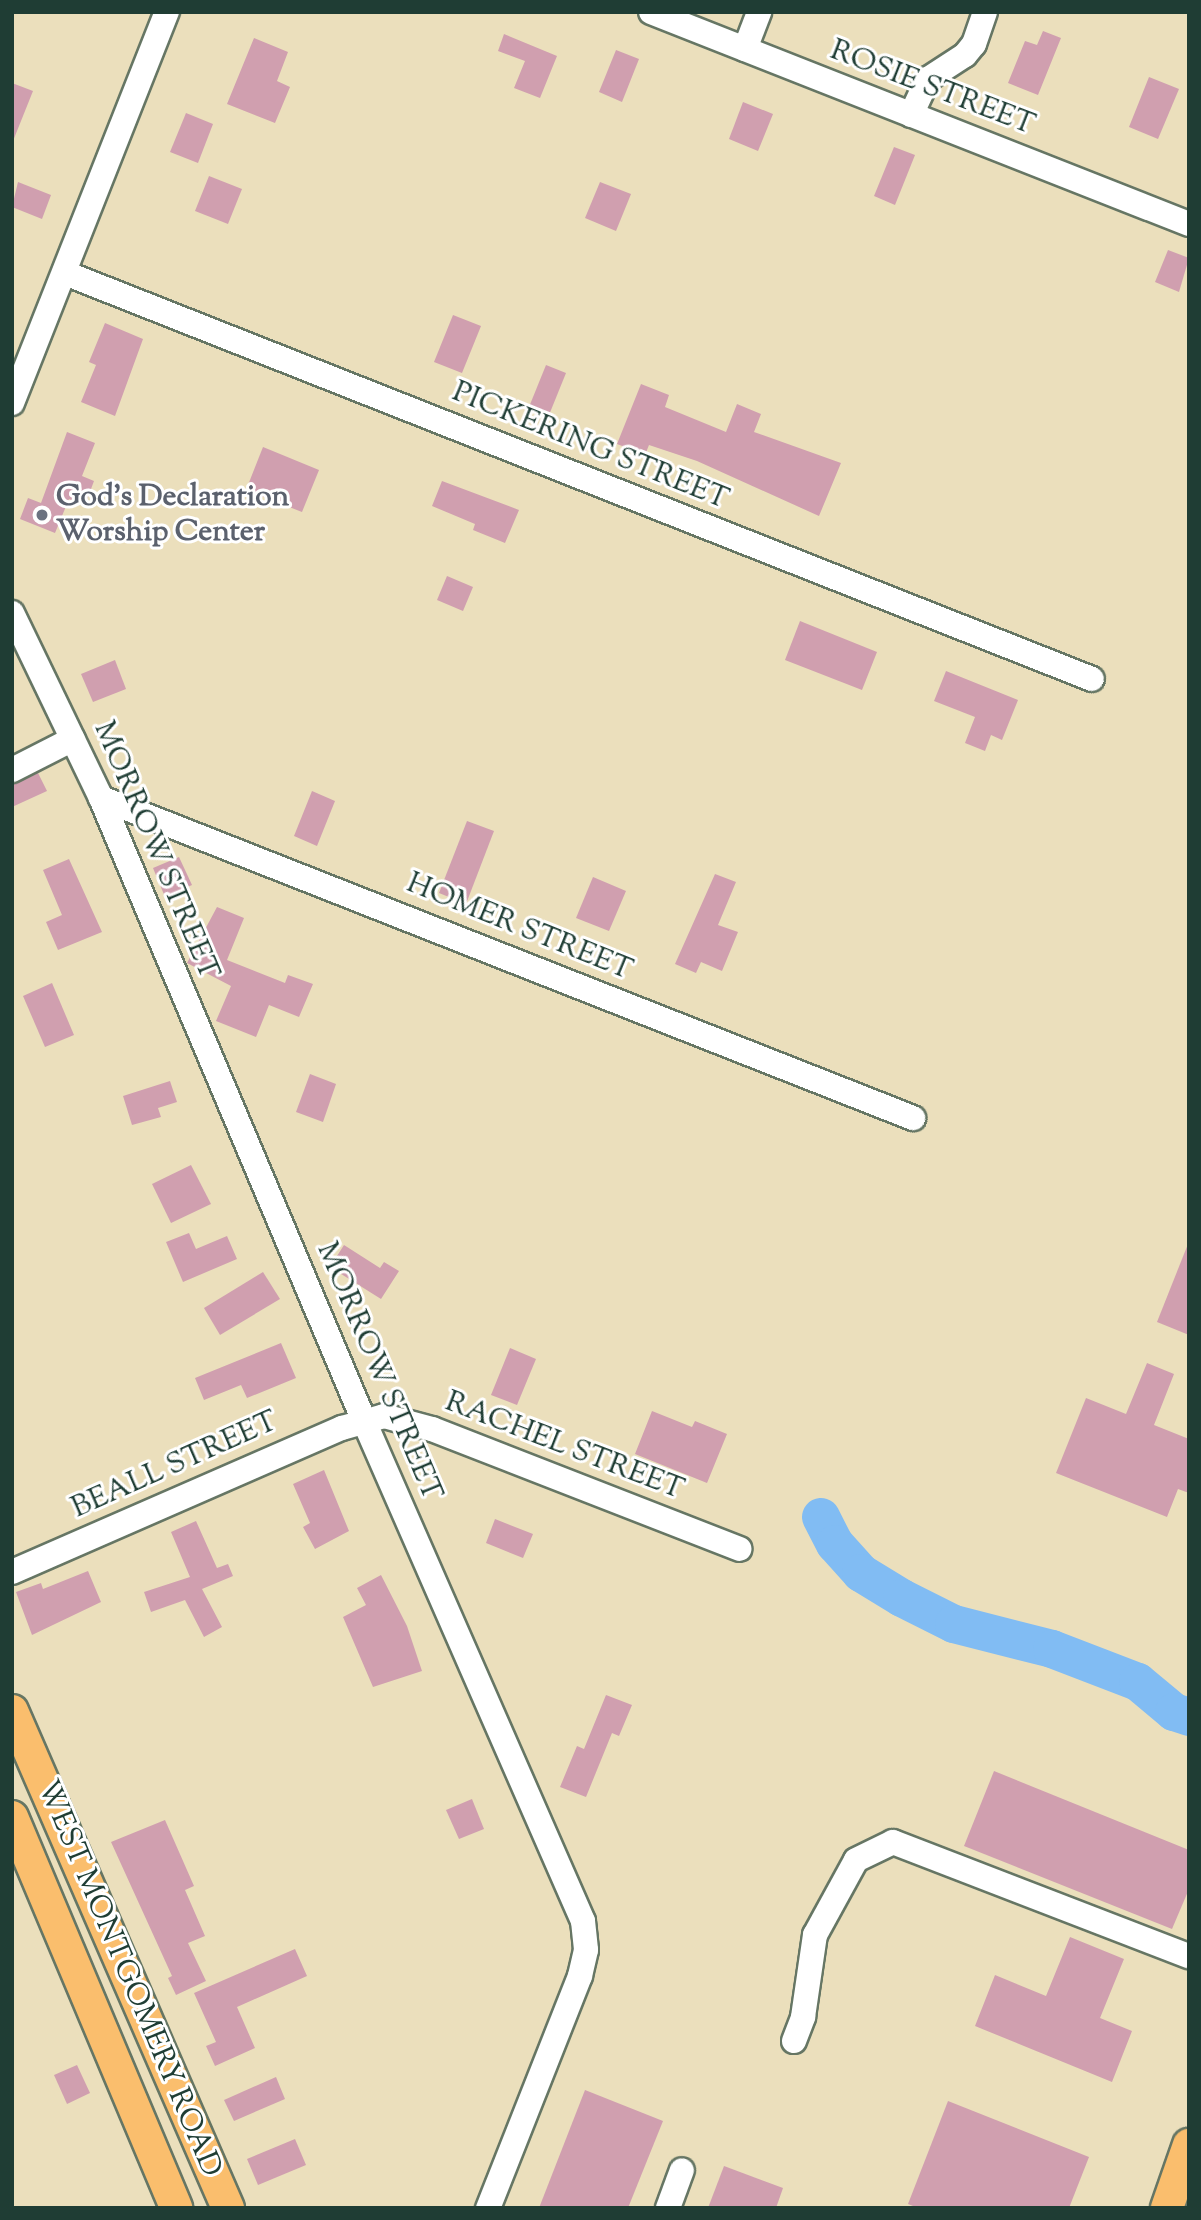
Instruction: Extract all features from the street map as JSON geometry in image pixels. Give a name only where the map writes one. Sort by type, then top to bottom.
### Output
[{"type":"main road","name":"WEST MONTGOMERY ROAD","points":[[12,1711],[228,2208]]},
{"type":"main road","name":"WEST MONTGOMERY ROAD","points":[[12,1817],[69,1947],[176,2208]]},
{"type":"main road","points":[[69,1947],[108,1930]]},
{"type":"main road","points":[[1167,2208],[1189,2145]]},
{"type":"street","points":[[12,403],[167,12]]},
{"type":"street","name":"ROSIE STREET","points":[[652,12],[1189,224]]},
{"type":"street","points":[[745,49],[759,12]]},
{"type":"street","points":[[911,115],[928,79],[965,55],[974,44],[985,12]]},
{"type":"street","name":"PICKERING STREET","points":[[65,273],[1092,679]]},
{"type":"street","name":"MORROW STREET","points":[[12,613],[102,798],[364,1421],[583,1921],[586,1950],[580,1976],[488,2208]]},
{"type":"street","points":[[12,770],[73,739]]},
{"type":"street","name":"HOMER STREET","points":[[102,798],[913,1118]]},
{"type":"street","name":"RACHEL STREET","points":[[364,1421],[384,1416],[432,1429],[739,1549]]},
{"type":"street","name":"BEALL STREET","points":[[12,1572],[364,1421]]},
{"type":"street","points":[[794,2040],[803,2017],[815,1936],[856,1860],[893,1842],[1189,1956]]},
{"type":"street","points":[[668,2208],[682,2171]]},
{"type":"building","points":[[1043,31],[1061,38],[1038,95],[1008,83],[1025,41],[1037,45]]},
{"type":"building","points":[[504,34],[557,56],[540,98],[514,88],[525,61],[498,51]]},
{"type":"building","points":[[254,38],[288,52],[277,81],[290,87],[275,123],[227,104]]},
{"type":"building","points":[[616,50],[639,59],[622,102],[599,92]]},
{"type":"building","points":[[1149,77],[1179,89],[1158,139],[1129,127]]},
{"type":"building","points":[[12,83],[33,91],[13,141],[12,141]]},
{"type":"building","points":[[743,102],[773,114],[758,151],[729,139]]},
{"type":"building","points":[[186,113],[213,124],[198,163],[170,152]]},
{"type":"building","points":[[894,147],[915,155],[895,205],[874,196]]},
{"type":"building","points":[[209,176],[242,189],[228,224],[195,211]]},
{"type":"building","points":[[18,182],[51,195],[42,219],[12,207]]},
{"type":"building","points":[[600,182],[631,194],[616,231],[585,218]]},
{"type":"building","points":[[1168,250],[1189,258],[1179,292],[1155,282]]},
{"type":"building","points":[[453,315],[481,326],[462,373],[434,362]]},
{"type":"building","points":[[105,323],[143,339],[115,416],[81,402],[96,365],[89,362]]},
{"type":"building","points":[[546,365],[566,373],[549,415],[529,407]]},
{"type":"building","points":[[641,384],[669,395],[665,407],[726,432],[737,404],[761,414],[754,432],[841,463],[819,516],[697,461],[649,445],[645,455],[617,444]]},
{"type":"building","points":[[67,432],[95,443],[82,476],[94,481],[85,505],[69,499],[55,533],[20,519],[28,498],[41,503]]},
{"type":"building","points":[[263,447],[319,470],[302,512],[246,490]]},
{"type":"building","points":[[442,481],[519,510],[505,543],[473,530],[475,524],[432,506]]},
{"type":"building","points":[[447,576],[473,587],[463,611],[437,600]]},
{"type":"building","points":[[800,621],[877,652],[862,690],[785,660]]},
{"type":"building","points":[[115,660],[126,689],[93,702],[81,674]]},
{"type":"building","points":[[946,671],[1018,700],[1002,740],[991,735],[985,751],[965,743],[975,717],[934,701]]},
{"type":"building","points":[[38,773],[47,791],[12,807],[12,785]]},
{"type":"building","points":[[312,791],[335,801],[317,846],[294,836]]},
{"type":"building","points":[[467,821],[494,831],[466,904],[439,893]]},
{"type":"building","points":[[179,857],[192,885],[165,897],[153,868]]},
{"type":"building","points":[[69,859],[102,932],[58,950],[46,922],[62,915],[43,870]]},
{"type":"building","points":[[715,874],[736,882],[718,925],[738,932],[722,971],[701,962],[696,973],[675,964]]},
{"type":"building","points":[[593,877],[626,891],[609,931],[576,918]]},
{"type":"building","points":[[217,907],[244,918],[227,960],[285,983],[288,975],[313,984],[299,1017],[269,1005],[256,1037],[216,1021],[231,986],[187,963]]},
{"type":"building","points":[[52,983],[74,1035],[45,1047],[23,996]]},
{"type":"building","points":[[310,1074],[336,1084],[323,1122],[296,1112]]},
{"type":"building","points":[[170,1081],[177,1102],[158,1108],[161,1117],[132,1125],[123,1096]]},
{"type":"building","points":[[191,1165],[211,1204],[171,1223],[152,1184]]},
{"type":"building","points":[[189,1233],[196,1249],[227,1236],[237,1259],[183,1282],[166,1242]]},
{"type":"building","points":[[1189,1244],[1189,1335],[1157,1322]]},
{"type":"building","points":[[344,1245],[380,1268],[384,1262],[399,1271],[381,1299],[330,1267]]},
{"type":"building","points":[[263,1272],[280,1299],[220,1335],[204,1308]]},
{"type":"building","points":[[281,1343],[296,1378],[247,1398],[241,1385],[204,1400],[195,1378]]},
{"type":"building","points":[[510,1348],[536,1359],[517,1405],[491,1395]]},
{"type":"building","points":[[1147,1363],[1174,1374],[1154,1425],[1189,1439],[1189,1493],[1178,1489],[1167,1517],[1056,1473],[1086,1398],[1126,1414]]},
{"type":"building","points":[[652,1411],[692,1427],[695,1421],[727,1434],[707,1483],[635,1454]]},
{"type":"building","points":[[324,1470],[349,1531],[315,1549],[303,1527],[310,1523],[293,1484]]},
{"type":"building","points":[[495,1519],[533,1534],[523,1558],[486,1543]]},
{"type":"building","points":[[196,1521],[217,1568],[228,1564],[233,1576],[202,1589],[222,1627],[204,1637],[185,1600],[151,1612],[144,1592],[190,1577],[171,1532]]},
{"type":"building","points":[[88,1571],[101,1602],[32,1635],[16,1592],[41,1583],[43,1589]]},
{"type":"building","points":[[381,1575],[407,1626],[422,1671],[373,1687],[343,1617],[366,1605],[357,1588]]},
{"type":"building","points":[[606,1695],[632,1705],[619,1736],[612,1733],[586,1797],[560,1787],[577,1746],[584,1749]]},
{"type":"building","points":[[994,1771],[1189,1850],[1189,1889],[1172,1929],[964,1846]]},
{"type":"building","points":[[472,1799],[484,1829],[459,1839],[446,1810]]},
{"type":"building","points":[[165,1820],[194,1886],[185,1890],[205,1936],[188,1943],[206,1981],[176,1995],[168,1978],[172,1976],[111,1842]]},
{"type":"building","points":[[1070,1937],[1124,1959],[1100,2018],[1132,2031],[1112,2082],[975,2026],[995,1975],[1046,1996]]},
{"type":"building","points":[[295,1949],[307,1976],[237,2007],[255,2048],[215,2066],[206,2046],[216,2042],[194,1993]]},
{"type":"building","points":[[77,2065],[90,2093],[67,2104],[54,2075]]},
{"type":"building","points":[[276,2077],[285,2099],[234,2121],[224,2100]]},
{"type":"building","points":[[585,2090],[663,2121],[628,2208],[539,2208]]},
{"type":"building","points":[[948,2101],[1089,2157],[1069,2208],[918,2208],[908,2204]]},
{"type":"building","points":[[295,2139],[306,2165],[258,2185],[247,2159]]},
{"type":"building","points":[[724,2166],[783,2188],[776,2208],[708,2208]]},
{"type":"waterway","points":[[821,1517],[835,1544],[861,1573],[902,1598],[954,1624],[1052,1649],[1138,1682],[1174,1712],[1189,1717]]},
{"type":"place","name":"God's Declaration Worship Center","points":[[42,515]]}]
